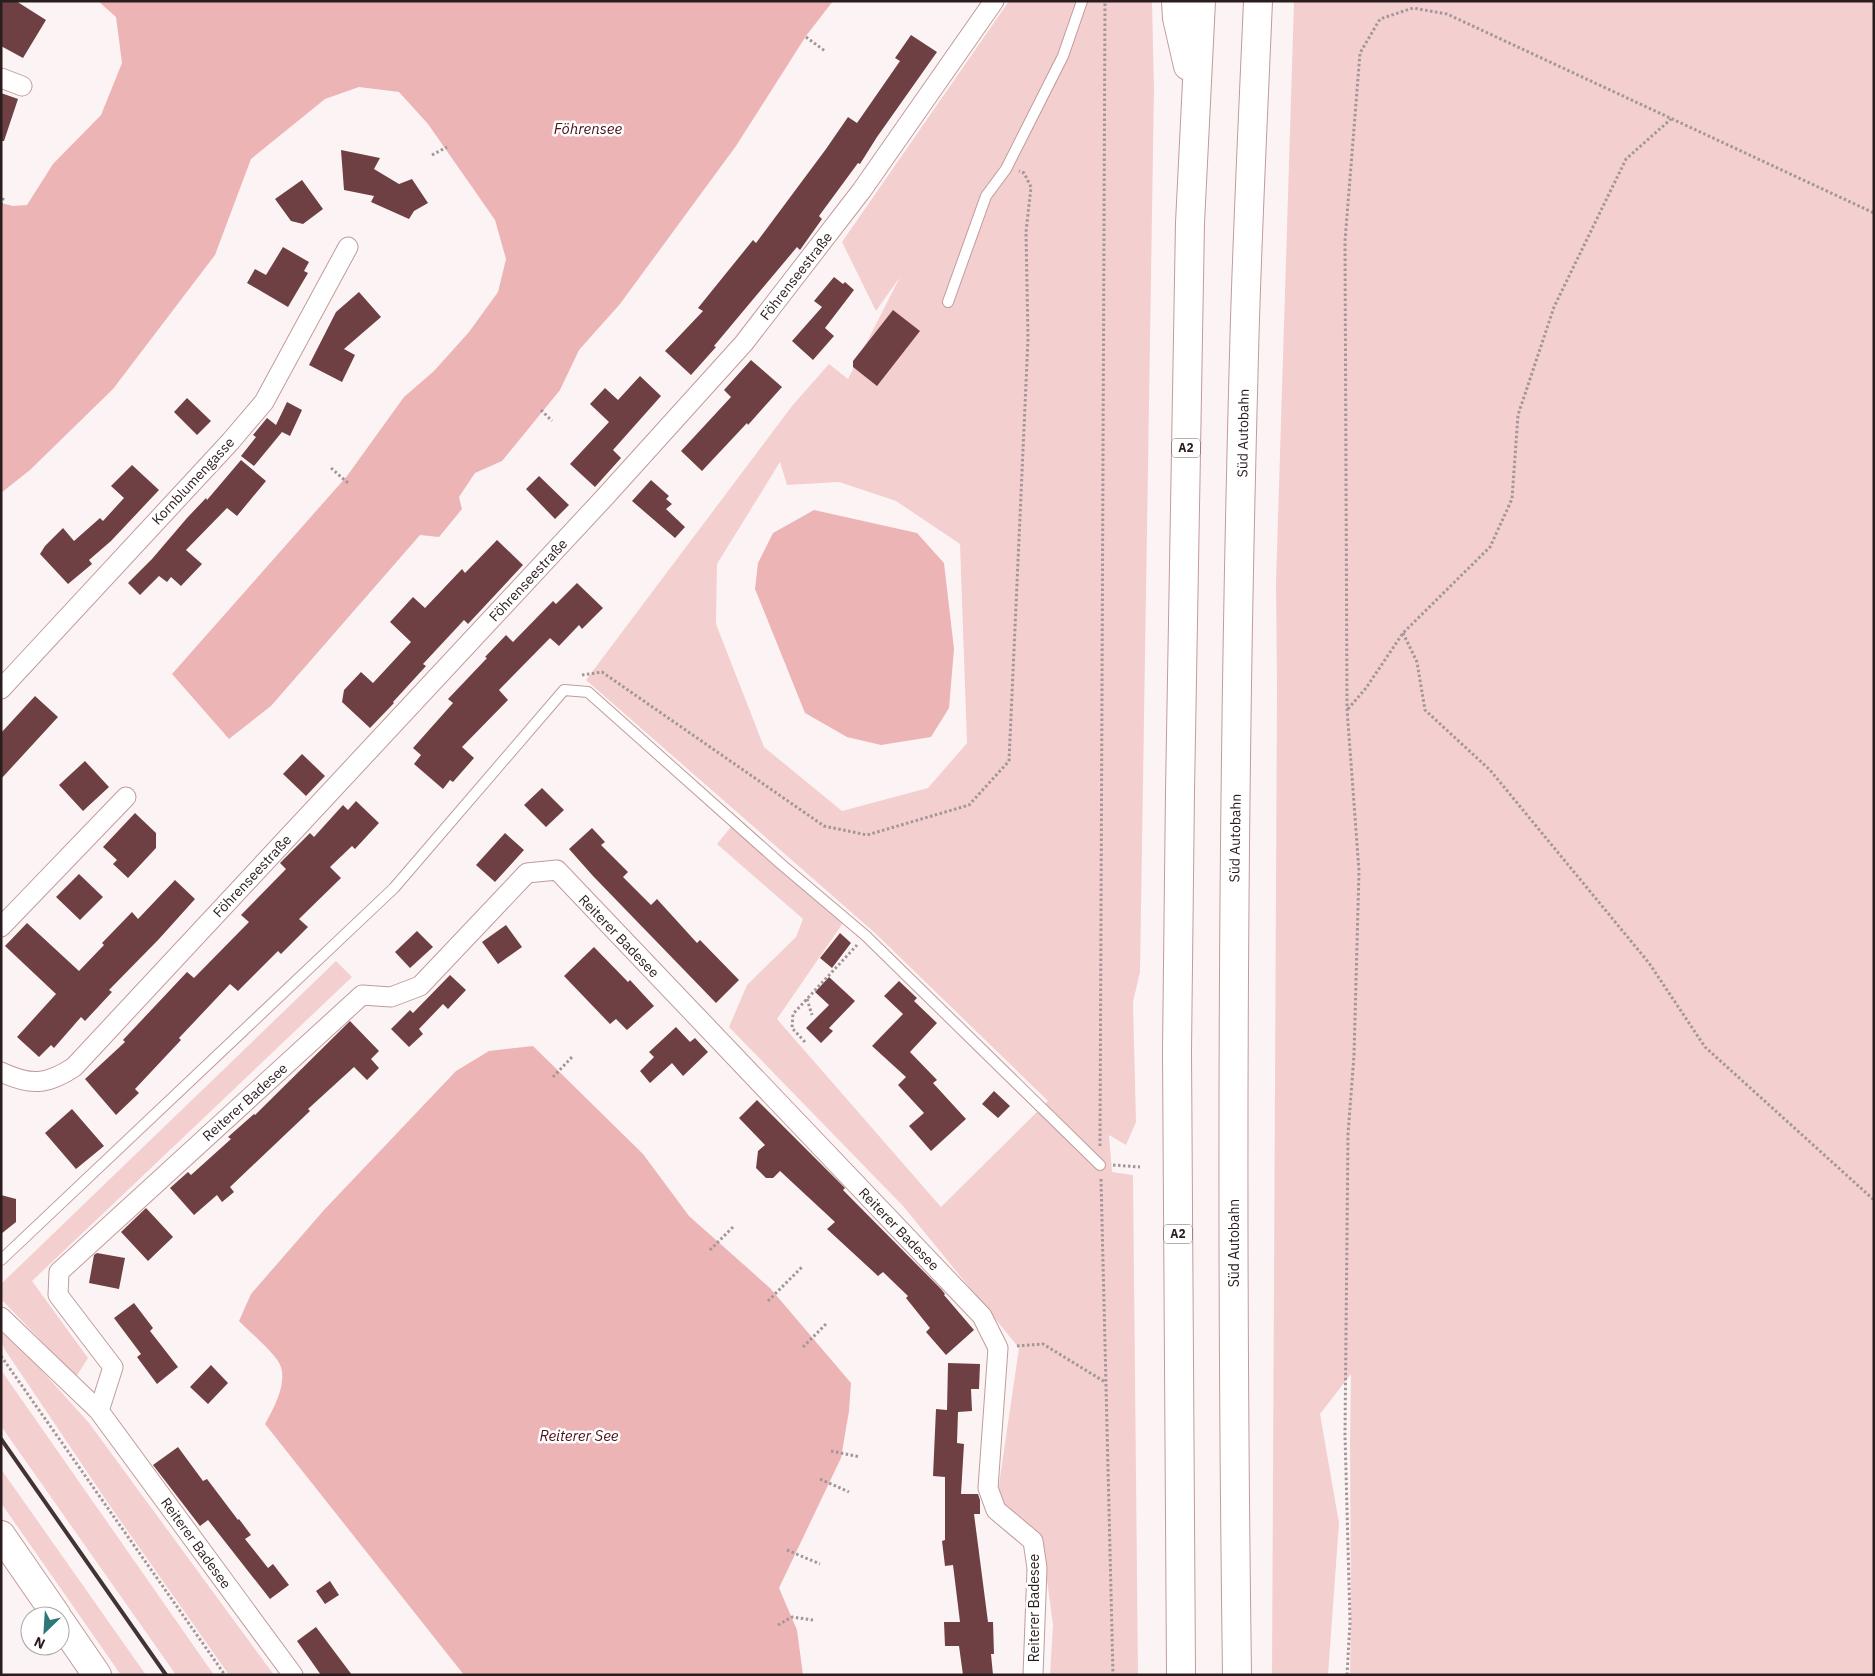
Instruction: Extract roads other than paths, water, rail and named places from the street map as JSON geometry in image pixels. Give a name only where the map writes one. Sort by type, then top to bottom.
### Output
[{"type":"main road","points":[[1176,1],[1177,18],[1196,104]]},
{"type":"main road","name":"A2","points":[[1181,1675],[1177,1021],[1190,233],[1200,1]]},
{"type":"main road","name":"Süd Autobahn","points":[[1237,1675],[1234,1447],[1235,840],[1244,353],[1258,1]]},
{"type":"main road","points":[[1,1535],[50,1606]]},
{"type":"main road","points":[[70,1635],[97,1675]]},
{"type":"street","name":"Föhrenseestraße","points":[[1,1072],[15,1078],[38,1082],[58,1078],[74,1067],[604,498],[744,344],[862,190],[994,1]]},
{"type":"street","points":[[1,78],[22,86]]},
{"type":"street","name":"Kornblumengasse","points":[[1,689],[230,442],[264,402],[348,247]]},
{"type":"street","points":[[1,927],[126,797]]},
{"type":"street","name":"Reiterer Badesee","points":[[99,1411],[112,1368],[58,1295],[59,1272],[362,995],[391,997],[420,986],[528,873],[557,870],[982,1316],[998,1348],[988,1488],[996,1510],[1033,1541],[1037,1568],[1034,1675]]},
{"type":"street","name":"Reiterer Badesee","points":[[1,1317],[99,1411],[293,1675]]},
{"type":"lane","points":[[948,302],[986,196],[1006,169],[1063,56],[1082,1]]},
{"type":"lane","points":[[1,1260],[394,888],[564,690],[588,692],[781,864],[866,936],[1100,1165]]},
{"type":"water","name":"Föhrensee","points":[[98,1],[833,1],[806,36],[736,146],[620,304],[579,350],[560,390],[502,461],[475,473],[459,497],[462,509],[439,537],[420,535],[271,706],[229,739],[172,674],[347,476],[404,397],[434,371],[469,332],[498,292],[506,259],[495,220],[428,124],[399,92],[359,87],[325,99],[251,159],[215,255],[113,389],[30,470],[1,493],[1,203],[13,206],[27,205],[53,164],[101,115],[122,63],[116,17]]},
{"type":"water","points":[[814,510],[917,533],[944,563],[954,649],[949,708],[931,737],[881,745],[847,737],[805,713],[755,589],[758,563],[773,533]]},
{"type":"water","name":"Reiterer See","points":[[533,1046],[643,1154],[689,1216],[770,1288],[851,1383],[849,1411],[841,1458],[779,1588],[797,1630],[803,1675],[464,1675],[265,1424],[273,1410],[282,1385],[282,1376],[278,1361],[239,1321],[251,1294],[324,1210],[456,1071],[489,1051]]},
{"type":"railway","points":[[1,1439],[166,1675]]}]
